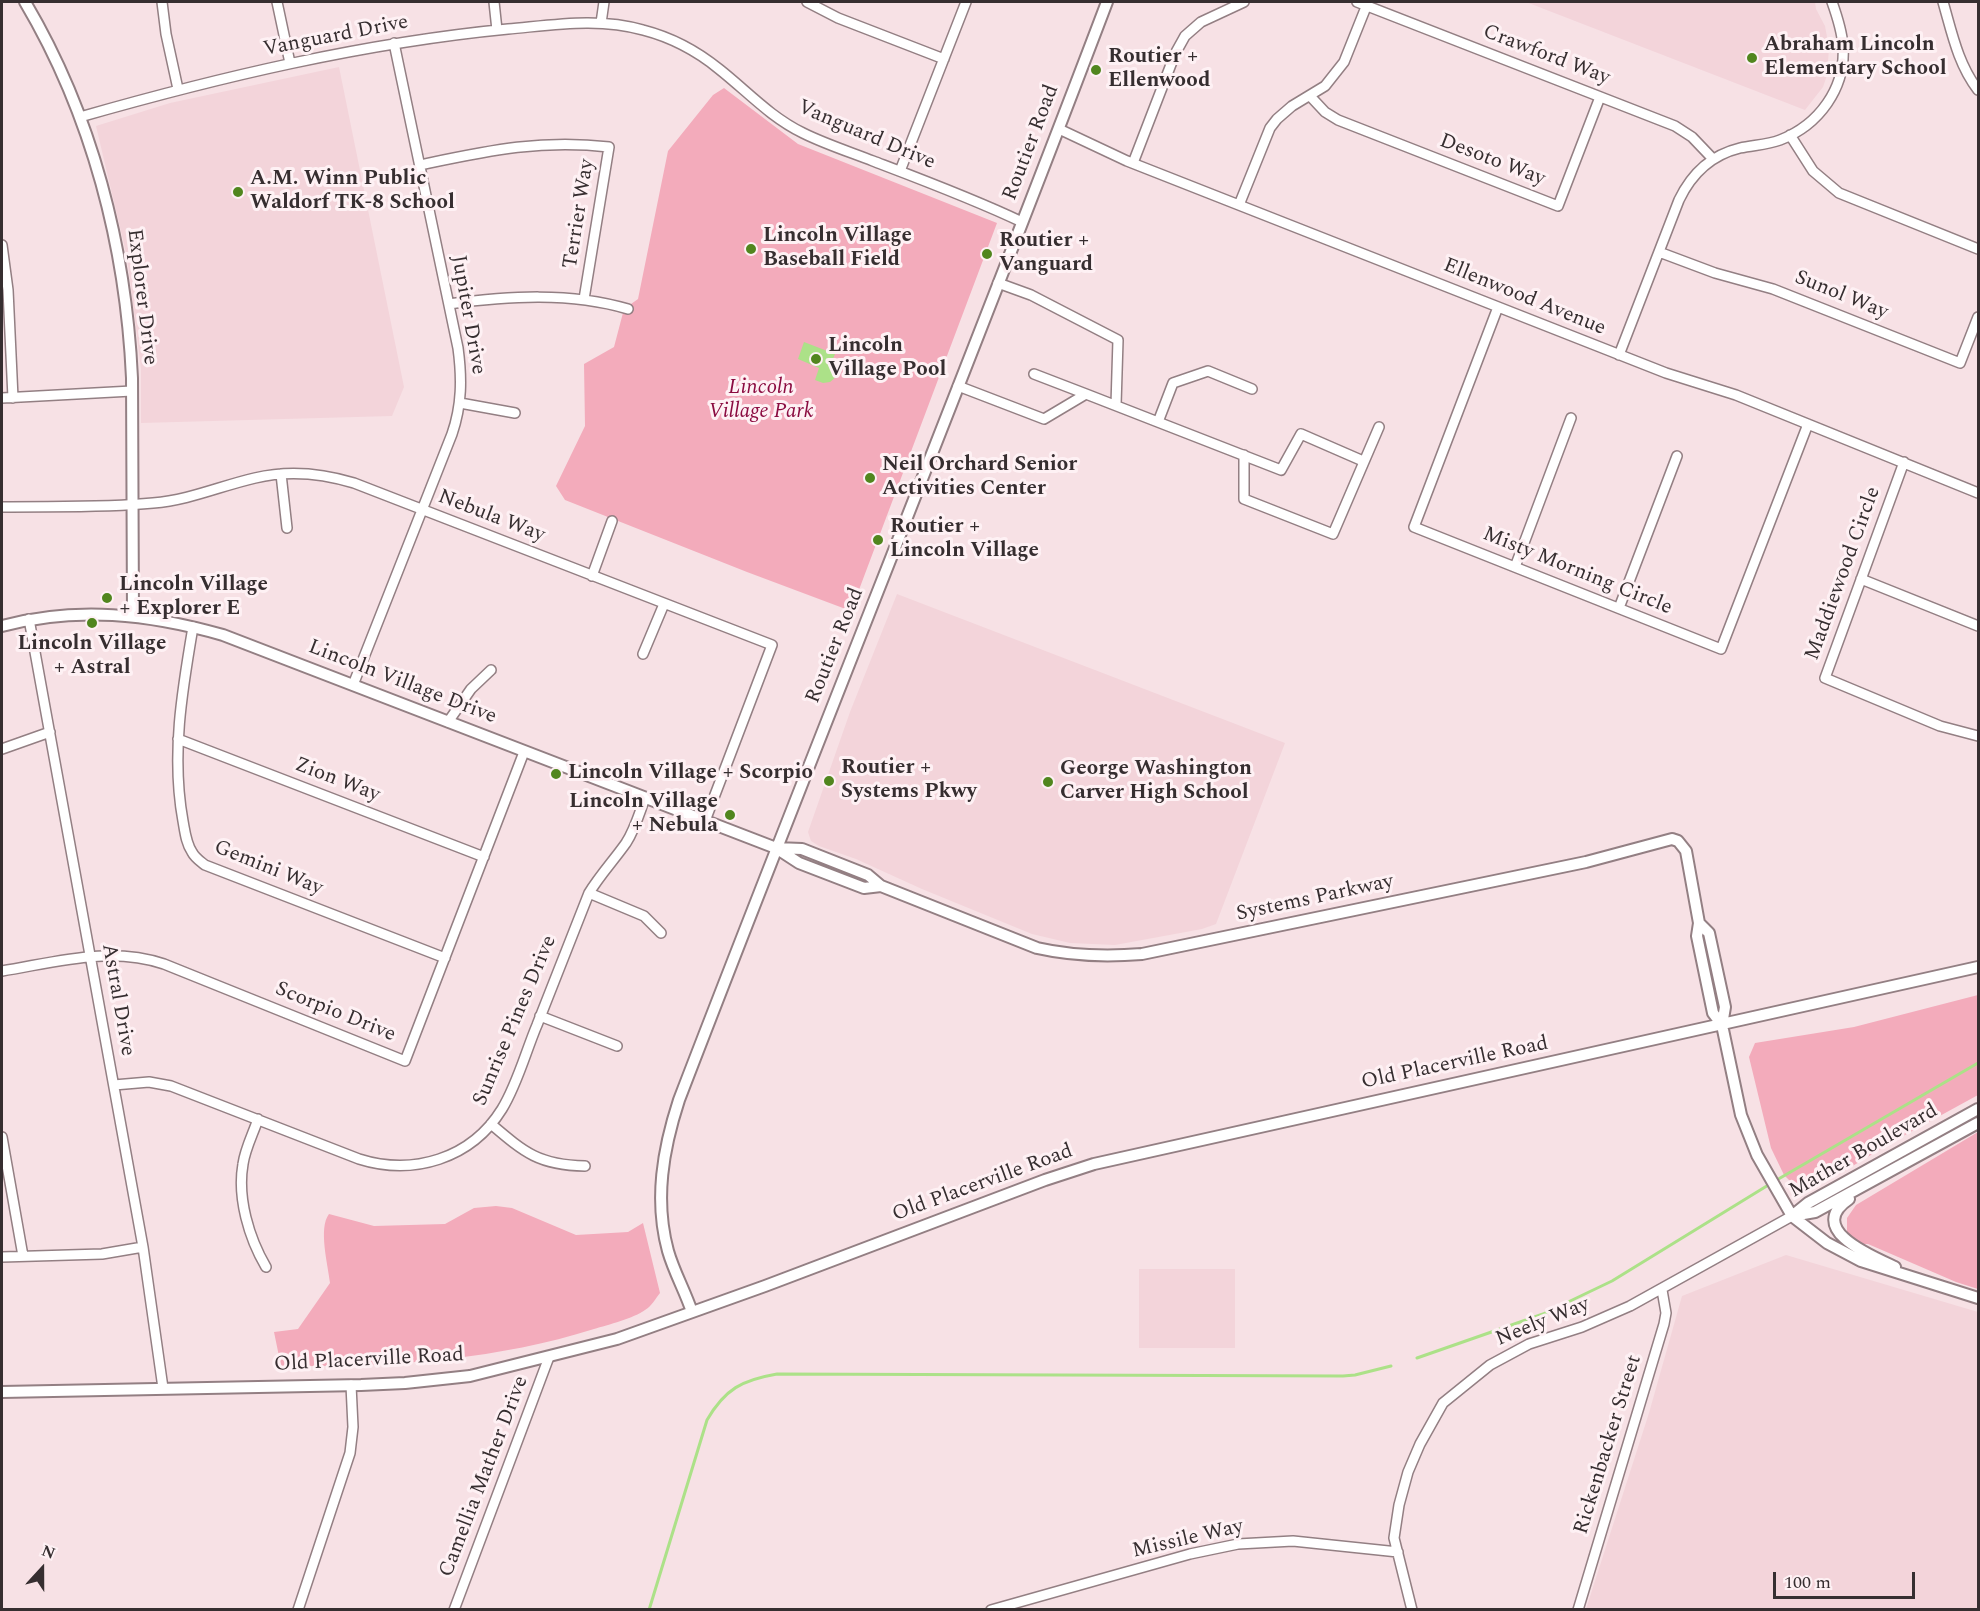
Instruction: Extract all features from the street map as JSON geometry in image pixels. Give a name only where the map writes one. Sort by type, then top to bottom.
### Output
[{"type":"street","name":"Explorer Drive","points":[[24,2],[48,44],[80,117],[110,213],[118,254],[130,341],[133,616]]},
{"type":"street","points":[[162,2],[166,34],[178,89]]},
{"type":"street","points":[[277,2],[290,63]]},
{"type":"street","points":[[494,2],[497,30]]},
{"type":"street","points":[[602,23],[604,2]]},
{"type":"street","points":[[807,2],[838,18],[944,59]]},
{"type":"street","points":[[900,171],[966,2]]},
{"type":"street","name":"Routier Road","points":[[692,1312],[669,1254],[662,1227],[664,1155],[670,1127],[776,848],[1107,2]]},
{"type":"street","points":[[1133,163],[1185,36],[1201,22],[1229,4],[1244,2]]},
{"type":"street","points":[[1618,355],[1683,190],[1696,173],[1713,159],[1738,148],[1769,143],[1790,135],[1806,126],[1829,101],[1839,81],[1843,48],[1832,2]]},
{"type":"street","points":[[1943,2],[1958,53],[1978,90]]},
{"type":"street","points":[[1239,205],[1270,128],[1276,119],[1292,106],[1332,79],[1344,62],[1364,3]]},
{"type":"street","name":"Crawford Way","points":[[1364,3],[1684,131],[1692,136],[1713,159]]},
{"type":"street","name":"Vanguard Drive","points":[[80,117],[178,89],[290,63],[394,43],[575,22],[631,26],[679,43],[716,66],[759,104],[813,138],[979,202],[1022,222]]},
{"type":"street","name":"Jupiter Drive","points":[[353,685],[452,434],[460,403],[462,370],[394,43]]},
{"type":"street","name":"Desoto Way","points":[[1310,96],[1325,112],[1338,120],[1558,206],[1600,97]]},
{"type":"street","name":"Ellenwood Avenue","points":[[1059,129],[1133,163],[1239,205],[1618,355],[1666,373],[1736,394],[1978,493]]},
{"type":"street","points":[[1790,135],[1813,171],[1839,193],[1978,249]]},
{"type":"street","name":"Terrier Way","points":[[420,165],[525,145],[565,143],[609,147],[584,299]]},
{"type":"street","points":[[2,245],[8,290],[13,398]]},
{"type":"street","name":"Sunol Way","points":[[1659,252],[1715,273],[1773,288],[1960,363],[1978,317]]},
{"type":"street","points":[[998,283],[1030,295],[1119,340],[1116,405]]},
{"type":"street","points":[[449,304],[511,298],[559,297],[584,299],[628,309]]},
{"type":"street","name":"Misty Morning Circle","points":[[1498,307],[1414,527],[1721,649],[1808,424]]},
{"type":"street","points":[[1158,422],[1173,383],[1208,371],[1252,388]]},
{"type":"street","points":[[1034,374],[1281,470],[1301,434],[1363,462]]},
{"type":"street","points":[[958,386],[1044,419],[1086,394]]},
{"type":"street","points":[[2,398],[132,391]]},
{"type":"street","points":[[460,403],[515,413]]},
{"type":"street","points":[[1515,567],[1571,418]]},
{"type":"street","points":[[1244,455],[1244,500],[1333,534],[1379,426]]},
{"type":"street","points":[[1619,608],[1677,456]]},
{"type":"street","name":"Maddiewood Circle","points":[[1904,462],[1825,678],[1940,726],[1978,736]]},
{"type":"street","points":[[281,474],[287,528]]},
{"type":"street","name":"Nebula Way","points":[[2,507],[132,505],[185,498],[253,478],[281,474],[317,475],[342,480],[772,645],[705,821]]},
{"type":"street","points":[[592,576],[612,521]]},
{"type":"street","points":[[1861,579],[1978,626]]},
{"type":"street","points":[[643,654],[664,604]]},
{"type":"street","name":"Lincoln Village Drive","points":[[2,626],[29,619],[89,614],[133,616],[193,627],[239,641],[776,848]]},
{"type":"street","name":"Astral Drive","points":[[29,619],[143,1247],[163,1388]]},
{"type":"street","name":"Gemini Way","points":[[193,627],[180,709],[177,764],[181,809],[187,841],[197,859],[206,865],[445,958]]},
{"type":"street","points":[[448,722],[471,689],[490,670]]},
{"type":"street","points":[[2,749],[50,732]]},
{"type":"street","name":"Zion Way","points":[[178,739],[484,857]]},
{"type":"street","name":"Scorpio Drive","points":[[2,971],[116,954],[152,960],[405,1061],[525,752]]},
{"type":"street","name":"Sunrise Pines Drive","points":[[114,1085],[149,1082],[171,1086],[359,1159],[379,1164],[420,1165],[450,1156],[468,1145],[491,1124],[506,1101],[589,893],[599,876],[627,841],[645,798]]},
{"type":"street","name":"Systems Parkway","points":[[776,848],[802,849],[868,875],[881,886],[1036,948],[1104,957],[1142,954],[1420,898],[1586,862],[1672,839],[1678,841],[1686,850],[1699,923],[1697,936],[1713,1013],[1722,1025],[1742,1115],[1757,1155],[1792,1216]]},
{"type":"street","points":[[589,893],[644,916],[661,933]]},
{"type":"street","name":"Old Placerville Road","points":[[2,1392],[351,1385],[405,1383],[470,1376],[617,1339],[963,1210],[1094,1164],[1978,967]]},
{"type":"street","points":[[540,1016],[617,1046]]},
{"type":"street","name":"Mather Boulevard","points":[[1792,1216],[1808,1203],[1978,1109]]},
{"type":"street","points":[[258,1119],[245,1154],[242,1184],[250,1233],[266,1267]]},
{"type":"street","name":"Mather Boulevard","points":[[1792,1216],[1815,1212],[1978,1123]]},
{"type":"street","points":[[491,1124],[514,1144],[538,1159],[565,1166],[585,1166]]},
{"type":"street","points":[[2,1137],[23,1256]]},
{"type":"street","points":[[1888,1172],[1842,1203],[1834,1219],[1835,1229],[1846,1240],[1867,1254],[1925,1281]]},
{"type":"street","points":[[1792,1216],[1844,1253],[1878,1268],[1978,1298]]},
{"type":"street","name":"Neely Way","points":[[1412,1610],[1394,1538],[1399,1505],[1408,1472],[1420,1444],[1443,1403],[1490,1365],[1529,1344],[1582,1327],[1630,1306],[1792,1216]]},
{"type":"street","points":[[2,1257],[102,1254],[143,1247]]},
{"type":"street","name":"Rickenbacker Street","points":[[1578,1610],[1664,1324],[1666,1313],[1662,1290]]},
{"type":"street","name":"Camellia Mather Drive","points":[[454,1610],[549,1357]]},
{"type":"street","points":[[298,1610],[350,1454],[353,1427],[351,1385]]},
{"type":"street","name":"Missile Way","points":[[991,1610],[1190,1554],[1238,1544],[1293,1541],[1398,1552]]},
{"type":"shaded area","name":"Abraham Lincoln Elementary School","points":[[1526,2],[1815,2],[1825,26],[1829,48],[1827,75],[1823,87],[1805,110]]},
{"type":"shaded area","name":"A.M. Winn Public Waldorf TK-8 School","points":[[339,67],[404,387],[392,416],[141,423],[141,369],[127,257],[96,126],[170,103]]},
{"type":"shaded area","points":[[804,342],[835,354],[829,368],[837,366],[836,377],[830,382],[823,383],[815,380],[819,368],[798,359]]},
{"type":"shaded area","name":"George Washington Carver High School","points":[[897,594],[1285,743],[1216,924],[1202,929],[1115,945],[1070,943],[1032,934],[811,841],[808,832],[850,712]]},
{"type":"shaded area","points":[[1786,1255],[1978,1312],[1978,1609],[1586,1609],[1649,1413],[1682,1296]]},
{"type":"shaded area","points":[[1139,1269],[1235,1269],[1235,1348],[1139,1348]]},
{"type":"green space","name":"Lincoln Village Park","points":[[724,88],[798,144],[997,223],[851,611],[565,500],[556,486],[585,426],[584,364],[614,347],[624,309],[638,299],[668,151],[713,95]]},
{"type":"green space","points":[[1978,995],[1978,1095],[1802,1193],[1784,1175],[1771,1148],[1749,1057],[1755,1043],[1854,1027]]},
{"type":"green space","points":[[1978,1132],[1978,1289],[1956,1282],[1868,1244],[1863,1244],[1847,1233],[1847,1218],[1856,1205]]},
{"type":"green space","points":[[496,1206],[512,1208],[576,1235],[628,1232],[643,1223],[660,1293],[647,1309],[628,1318],[556,1340],[517,1348],[439,1360],[360,1365],[281,1366],[274,1332],[298,1329],[330,1283],[324,1237],[324,1228],[329,1214],[374,1226],[445,1224],[474,1208]]},
{"type":"waterway","points":[[1775,1181],[1978,1063]]},
{"type":"waterway","points":[[1417,1358],[1543,1314],[1612,1281],[1770,1184]]},
{"type":"waterway","points":[[649,1610],[707,1420],[728,1393],[754,1379],[777,1374],[1343,1376],[1391,1366]]},
{"type":"place","name":"Abraham Lincoln Elementary School","points":[[1752,58]]},
{"type":"place","name":"Routier + Ellenwood","points":[[1096,70]]},
{"type":"place","name":"A.M. Winn Public Waldorf TK-8 School","points":[[238,192]]},
{"type":"place","name":"Lincoln Village Baseball Field","points":[[751,249]]},
{"type":"place","name":"Routier + Vanguard","points":[[987,254]]},
{"type":"place","name":"Lincoln Village Pool","points":[[816,359]]},
{"type":"place","name":"Neil Orchard Senior Activities Center","points":[[870,478]]},
{"type":"place","name":"Routier + Lincoln Village","points":[[878,540]]},
{"type":"place","name":"Lincoln Village + Explorer E","points":[[107,598]]},
{"type":"place","name":"Lincoln Village + Astral","points":[[92,623]]},
{"type":"place","name":"Lincoln Village + Scorpio","points":[[556,774]]},
{"type":"place","name":"Routier + Systems Pkwy","points":[[829,781]]},
{"type":"place","name":"George Washington Carver High School","points":[[1048,782]]},
{"type":"place","name":"Lincoln Village + Nebula","points":[[730,815]]}]
